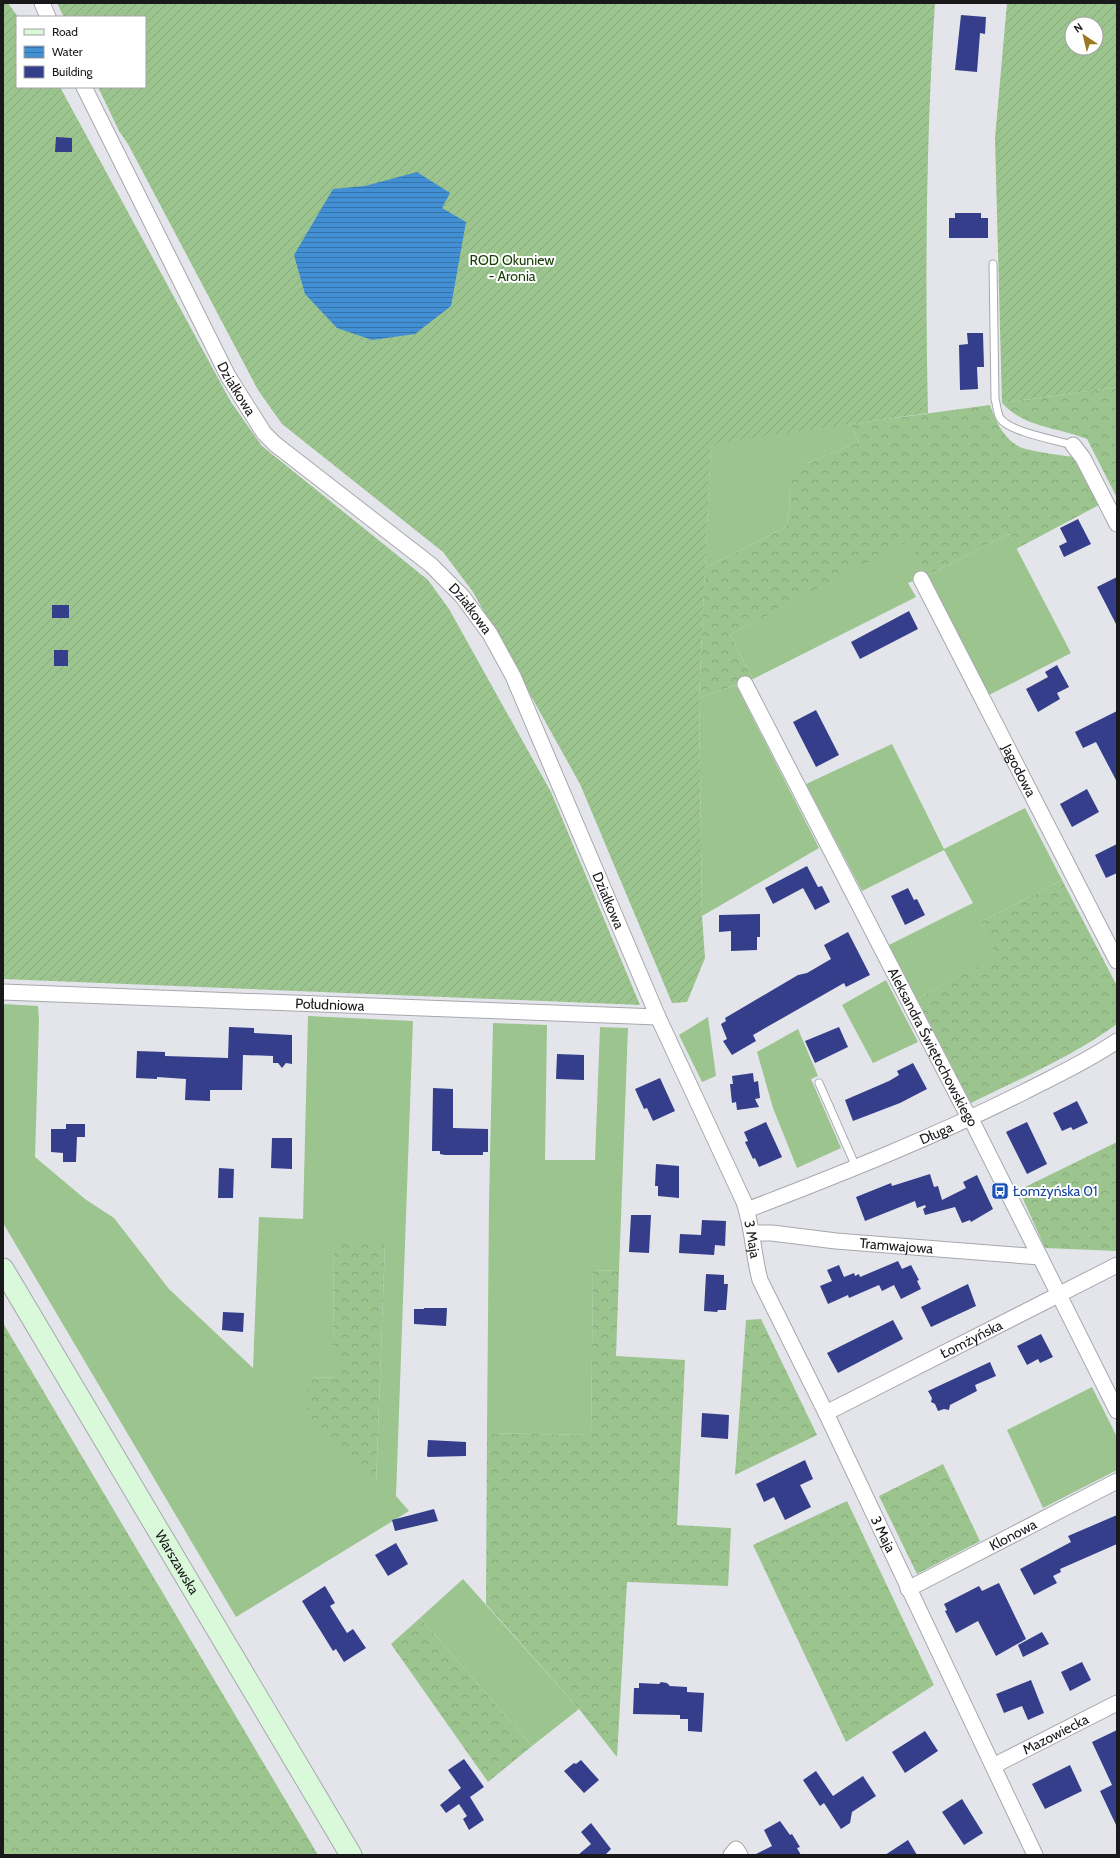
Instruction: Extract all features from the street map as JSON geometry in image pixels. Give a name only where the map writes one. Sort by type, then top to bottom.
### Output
[{"type":"main road","name":"Warszawska","points":[[3,1269],[351,1855]]},
{"type":"street","points":[[42,3],[48,16]]},
{"type":"street","name":"Działkowa","points":[[85,88],[220,356],[228,376],[264,433],[275,444],[431,565],[462,596],[490,634],[513,676],[658,1017],[747,1210]]},
{"type":"street","points":[[1073,445],[1083,458],[1117,524]]},
{"type":"street","name":"Jagodowa","points":[[921,579],[1117,961]]},
{"type":"street","name":"Aleksandra Świętochowskiego","points":[[745,684],[971,1119],[1117,1411]]},
{"type":"street","name":"Południowa","points":[[3,992],[658,1017]]},
{"type":"street","name":"Długa","points":[[747,1210],[971,1119],[1069,1069],[1117,1041]]},
{"type":"street","name":"3 Maja","points":[[747,1210],[753,1233],[760,1280],[826,1413],[1035,1855]]},
{"type":"street","name":"Tramwajowa","points":[[753,1233],[772,1233],[836,1241],[1040,1257]]},
{"type":"street","name":"Łomżyńska","points":[[826,1413],[1117,1265]]},
{"type":"street","name":"Klonowa","points":[[908,1589],[1117,1481]]},
{"type":"street","name":"Mazowiecka","points":[[993,1766],[1117,1704]]},
{"type":"street","points":[[731,1855],[736,1849],[740,1855]]},
{"type":"lane","points":[[993,264],[995,399],[1000,418],[1009,425],[1022,431],[1073,445]]},
{"type":"lane","points":[[819,1083],[856,1167]]},
{"type":"green space","points":[[3,3],[8,3],[17,16],[16,16],[16,88],[61,88],[231,402],[262,446],[428,580],[449,609],[551,792],[640,1005],[3,979]]},
{"type":"green space","name":"ROD Okuniew - Aronia","points":[[57,3],[935,3],[927,208],[928,413],[711,444],[699,698],[702,916],[705,958],[687,1002],[672,1003],[580,784],[473,592],[443,552],[282,424],[258,390],[128,144],[119,131],[98,88],[146,88],[146,16],[64,16]]},
{"type":"green space","points":[[1007,3],[1117,3],[1117,387],[1002,403],[995,138]]},
{"type":"green space","points":[[1117,387],[1117,498],[1087,439],[1031,422],[1011,411],[1002,403]]},
{"type":"green space","points":[[990,405],[1000,427],[1007,437],[1016,445],[1034,451],[1073,457],[1099,505],[1016,549],[1009,534],[926,576],[909,541],[730,635],[753,679],[699,698],[705,568],[786,527],[790,507],[789,490],[794,475],[805,464],[859,442],[850,424]]},
{"type":"green space","points":[[850,424],[859,442],[805,464],[789,490],[790,507],[786,527],[705,568],[711,443]]},
{"type":"green space","points":[[1009,534],[1071,653],[989,695],[926,576]]},
{"type":"green space","points":[[909,540],[926,576],[908,583],[916,597],[753,679],[730,635]]},
{"type":"green space","points":[[736,685],[819,848],[702,916],[699,698]]},
{"type":"green space","points":[[892,744],[944,849],[1025,808],[1062,880],[981,922],[998,956],[917,999],[889,945],[973,903],[944,850],[862,891],[806,784]]},
{"type":"green space","points":[[1062,880],[1117,986],[1117,1024],[1100,1036],[1064,1057],[971,1103],[917,999],[997,956],[981,922]]},
{"type":"green space","points":[[886,980],[918,1042],[873,1063],[842,1005]]},
{"type":"green space","points":[[3,1004],[38,1006],[39,1020],[35,1157],[85,1199],[114,1218],[169,1289],[253,1368],[259,1217],[303,1219],[308,1016],[413,1021],[396,1496],[409,1511],[236,1617],[3,1223]],"holes":[[[334,1244],[385,1244],[376,1485],[309,1377],[339,1378],[339,1348],[333,1348]]]},
{"type":"green space","points":[[708,1017],[716,1076],[702,1082],[679,1035]]},
{"type":"green space","points":[[493,1023],[547,1025],[545,1160],[595,1160],[600,1027],[628,1028],[619,1271],[593,1270],[591,1435],[487,1433],[489,1202]]},
{"type":"green space","points":[[798,1029],[818,1076],[811,1079],[841,1148],[797,1168],[773,1108],[757,1052]]},
{"type":"green space","points":[[1117,1142],[1117,1251],[1045,1248],[1019,1190]]},
{"type":"green space","points":[[334,1243],[385,1244],[376,1485],[306,1419],[308,1377],[339,1378],[339,1348],[333,1348]]},
{"type":"green space","points":[[593,1270],[619,1271],[616,1356],[685,1360],[677,1525],[731,1528],[728,1586],[627,1582],[617,1757],[579,1709],[486,1604],[487,1433],[591,1435]]},
{"type":"green space","points":[[761,1319],[817,1435],[735,1475],[746,1320]]},
{"type":"green space","points":[[3,1323],[318,1855],[3,1855]]},
{"type":"green space","points":[[1092,1387],[1117,1437],[1117,1470],[1043,1508],[1007,1430]]},
{"type":"green space","points":[[943,1464],[980,1541],[917,1574],[879,1496]]},
{"type":"green space","points":[[847,1501],[934,1685],[846,1742],[753,1545]]},
{"type":"green space","points":[[463,1579],[579,1709],[532,1746],[420,1618]]},
{"type":"green space","points":[[420,1618],[532,1746],[488,1782],[391,1644]]},
{"type":"water","points":[[417,172],[450,193],[442,208],[466,222],[451,306],[415,334],[372,340],[337,328],[305,294],[294,255],[333,189],[365,186]]},
{"type":"building","points":[[961,15],[986,17],[985,34],[980,33],[977,72],[955,70]]},
{"type":"building","points":[[56,137],[72,138],[72,152],[55,152]]},
{"type":"building","points":[[955,213],[981,213],[981,218],[988,218],[988,238],[949,238],[949,218],[955,218]]},
{"type":"building","points":[[967,333],[983,333],[984,367],[977,367],[978,389],[960,390],[959,345],[968,344]]},
{"type":"building","points":[[1078,519],[1091,544],[1064,557],[1059,546],[1067,542],[1060,528]]},
{"type":"building","points":[[1117,577],[1117,626],[1097,587]]},
{"type":"building","points":[[52,605],[69,605],[69,618],[52,618]]},
{"type":"building","points":[[909,611],[918,629],[860,659],[851,642]]},
{"type":"building","points":[[54,650],[68,650],[68,666],[54,666]]},
{"type":"building","points":[[1057,665],[1069,687],[1057,693],[1060,699],[1038,712],[1026,689],[1048,677],[1045,672]]},
{"type":"building","points":[[816,710],[839,755],[816,767],[793,722]]},
{"type":"building","points":[[1117,711],[1117,782],[1096,742],[1083,748],[1075,732]]},
{"type":"building","points":[[1087,789],[1099,812],[1072,827],[1060,804]]},
{"type":"building","points":[[1117,844],[1117,873],[1106,878],[1095,855]]},
{"type":"building","points":[[807,866],[818,887],[822,886],[830,902],[815,910],[803,888],[773,904],[765,888]]},
{"type":"building","points":[[908,888],[914,900],[917,899],[925,915],[905,925],[891,896]]},
{"type":"building","points":[[760,914],[760,937],[757,937],[757,950],[731,951],[731,931],[719,932],[719,915]]},
{"type":"building","points":[[848,932],[870,975],[846,987],[844,983],[753,1035],[756,1041],[732,1055],[723,1041],[727,1039],[721,1024],[726,1021],[725,1018],[798,975],[807,973],[831,959],[824,945]]},
{"type":"building","points":[[229,1027],[254,1028],[254,1033],[292,1035],[292,1064],[286,1063],[282,1068],[278,1063],[273,1063],[273,1056],[243,1055],[242,1090],[210,1090],[210,1101],[185,1100],[186,1079],[157,1077],[157,1079],[136,1078],[137,1051],[165,1052],[165,1056],[228,1058]]},
{"type":"building","points":[[839,1027],[848,1047],[815,1063],[805,1041]]},
{"type":"building","points":[[557,1054],[584,1055],[584,1080],[556,1079]]},
{"type":"building","points":[[913,1063],[927,1089],[900,1103],[853,1121],[845,1100],[889,1081],[899,1075],[897,1071]]},
{"type":"building","points":[[753,1073],[754,1082],[758,1081],[760,1098],[755,1099],[759,1107],[737,1110],[736,1102],[732,1103],[730,1084],[733,1084],[732,1076]]},
{"type":"building","points":[[660,1078],[675,1111],[653,1121],[647,1108],[644,1109],[635,1089]]},
{"type":"building","points":[[433,1088],[453,1089],[453,1128],[488,1129],[488,1152],[483,1152],[483,1155],[445,1155],[440,1154],[440,1151],[432,1151]]},
{"type":"building","points":[[1077,1101],[1088,1123],[1073,1130],[1071,1127],[1062,1131],[1053,1113]]},
{"type":"building","points":[[766,1122],[782,1157],[759,1167],[755,1158],[753,1159],[745,1142],[748,1141],[744,1132]]},
{"type":"building","points":[[1027,1122],[1047,1164],[1027,1174],[1006,1132]]},
{"type":"building","points":[[66,1124],[85,1124],[85,1137],[77,1137],[76,1162],[63,1162],[63,1153],[51,1152],[51,1129],[66,1129]]},
{"type":"building","points":[[272,1138],[292,1138],[292,1169],[271,1168]]},
{"type":"building","points":[[656,1164],[679,1166],[679,1198],[658,1196],[658,1186],[655,1186]]},
{"type":"building","points":[[219,1168],[234,1169],[233,1198],[218,1198]]},
{"type":"building","points":[[930,1174],[934,1187],[938,1186],[942,1200],[966,1188],[963,1182],[977,1175],[993,1209],[971,1222],[970,1220],[962,1223],[955,1207],[925,1215],[923,1209],[926,1207],[925,1205],[917,1208],[915,1201],[865,1221],[856,1197],[891,1183],[892,1186]]},
{"type":"building","points":[[631,1215],[651,1215],[649,1253],[629,1252]]},
{"type":"building","points":[[702,1220],[726,1221],[725,1246],[715,1245],[714,1255],[679,1253],[680,1234],[701,1235]]},
{"type":"building","points":[[898,1261],[902,1269],[911,1265],[919,1280],[917,1281],[921,1289],[901,1299],[894,1285],[882,1291],[879,1285],[849,1298],[848,1295],[828,1304],[820,1286],[832,1281],[827,1270],[839,1265],[844,1277],[854,1273],[855,1276],[859,1274],[860,1277]]},
{"type":"building","points":[[706,1274],[724,1275],[724,1284],[728,1284],[726,1310],[718,1310],[717,1312],[704,1311]]},
{"type":"building","points":[[968,1284],[976,1306],[931,1327],[921,1307]]},
{"type":"building","points":[[447,1308],[446,1326],[414,1324],[414,1309]]},
{"type":"building","points":[[223,1312],[244,1313],[243,1332],[222,1330]]},
{"type":"building","points":[[893,1320],[903,1339],[838,1373],[827,1353]]},
{"type":"building","points":[[1041,1334],[1053,1357],[1040,1363],[1038,1359],[1027,1365],[1017,1346]]},
{"type":"building","points":[[990,1362],[996,1376],[975,1385],[977,1391],[950,1405],[949,1410],[944,1409],[938,1411],[935,1404],[931,1402],[932,1398],[928,1391]]},
{"type":"building","points":[[702,1413],[729,1415],[728,1439],[701,1437]]},
{"type":"building","points":[[428,1440],[466,1442],[466,1456],[428,1457]]},
{"type":"building","points":[[805,1460],[813,1479],[800,1485],[811,1507],[785,1520],[774,1497],[764,1502],[756,1484]]},
{"type":"building","points":[[434,1509],[438,1521],[395,1531],[392,1520]]},
{"type":"building","points":[[1117,1515],[1117,1544],[1060,1569],[1061,1572],[1053,1576],[1057,1583],[1034,1595],[1020,1569],[1071,1542],[1068,1536]]},
{"type":"building","points":[[396,1543],[408,1564],[388,1576],[375,1555]]},
{"type":"building","points":[[999,1583],[1026,1639],[996,1656],[978,1621],[956,1633],[945,1611],[947,1610],[944,1604],[979,1586],[982,1591]]},
{"type":"building","points":[[325,1586],[335,1603],[330,1606],[347,1633],[353,1629],[366,1648],[344,1662],[336,1649],[333,1651],[302,1601]]},
{"type":"building","points":[[1042,1632],[1049,1644],[1023,1657],[1018,1645]]},
{"type":"building","points":[[1082,1662],[1091,1680],[1070,1691],[1061,1672]]},
{"type":"building","points":[[1031,1680],[1044,1713],[1028,1720],[1022,1706],[1004,1713],[996,1694]]},
{"type":"building","points":[[661,1682],[667,1683],[670,1686],[687,1687],[687,1692],[704,1693],[702,1732],[688,1731],[688,1719],[680,1719],[680,1715],[633,1714],[634,1688],[639,1688],[639,1683],[659,1684]]},
{"type":"building","points":[[1117,1730],[1117,1827],[1100,1791],[1112,1785],[1092,1742]]},
{"type":"building","points":[[925,1731],[938,1751],[905,1773],[892,1752]]},
{"type":"building","points":[[464,1759],[484,1787],[470,1797],[484,1820],[469,1830],[463,1819],[467,1816],[459,1804],[446,1813],[440,1805],[461,1788],[448,1770]]},
{"type":"building","points":[[581,1760],[599,1780],[584,1793],[564,1771],[574,1763],[576,1764]]},
{"type":"building","points":[[1070,1765],[1082,1791],[1045,1809],[1032,1784]]},
{"type":"building","points":[[816,1771],[833,1796],[863,1776],[876,1796],[852,1812],[850,1823],[841,1829],[824,1803],[820,1806],[803,1780]]},
{"type":"building","points":[[962,1799],[983,1833],[964,1845],[942,1812]]},
{"type":"building","points":[[780,1821],[790,1835],[792,1834],[800,1847],[797,1848],[801,1855],[754,1855],[772,1846],[764,1830]]},
{"type":"building","points":[[591,1823],[611,1849],[605,1855],[578,1855],[591,1844],[581,1832]]},
{"type":"building","points":[[908,1840],[917,1855],[885,1855]]},
{"type":"place","name":"Łomżyńska 01","points":[[1000,1191]]}]
